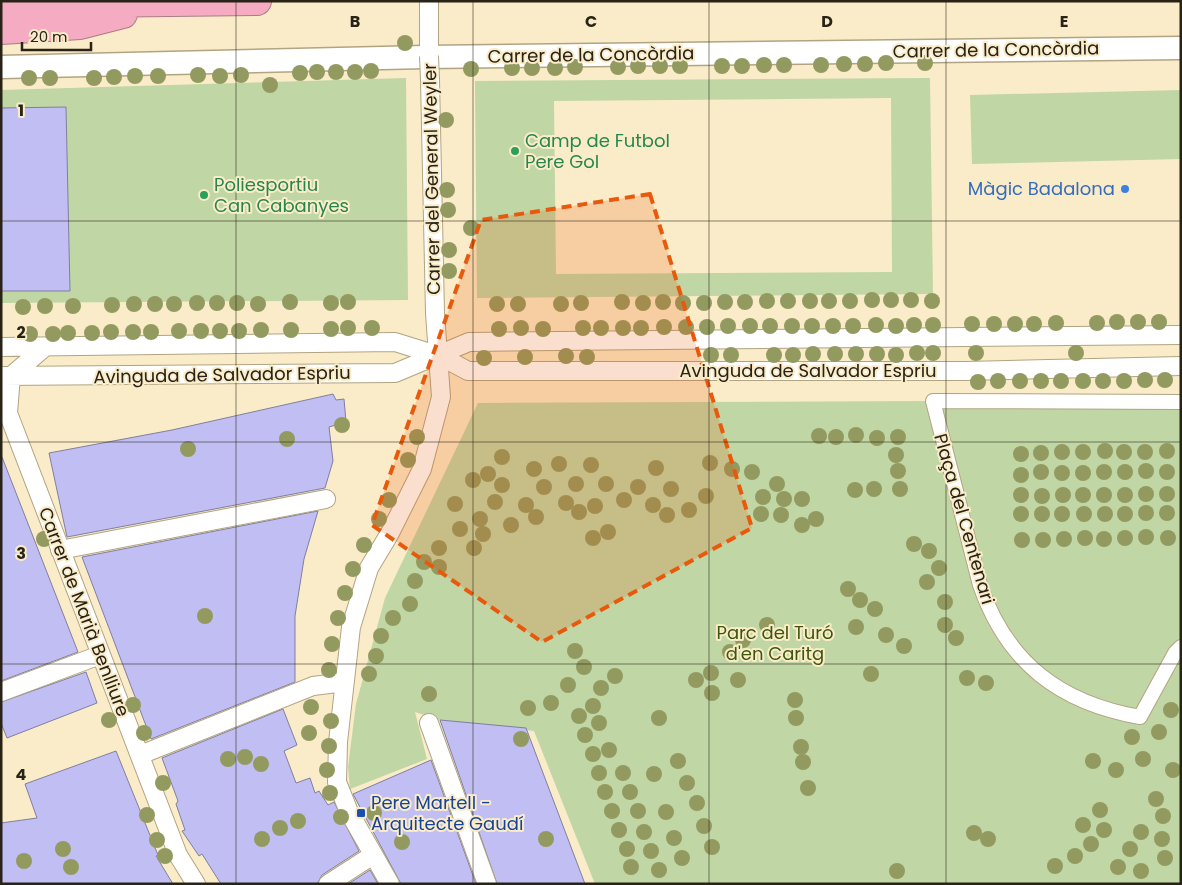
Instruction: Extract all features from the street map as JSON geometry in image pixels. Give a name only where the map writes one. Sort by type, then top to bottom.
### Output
[{"type":"highway","points":[[1,4],[257,1]]},
{"type":"highway","points":[[1,30],[80,25],[171,3]]},
{"type":"street","name":"Carrer del General Weyler","points":[[390,884],[349,812],[337,782],[338,742],[351,627],[369,568],[390,533],[422,469],[441,397],[440,356],[435,308],[428,1]]},
{"type":"street","name":"Carrer de la Concòrdia","points":[[1,66],[415,58],[1181,48]]},
{"type":"street","name":"Avinguda de Salvador Espriu","points":[[6,376],[395,373],[440,356],[468,342],[1181,335]]},
{"type":"street","name":"Avinguda de Salvador Espriu","points":[[1,347],[395,342],[440,356],[468,372],[966,371],[1181,366]]},
{"type":"street","points":[[6,376],[45,347]]},
{"type":"street","name":"Carrer de Marià Benlliure","points":[[6,376],[8,413],[178,855],[196,884]]},
{"type":"street","name":"Plaça del Centenari","points":[[1181,402],[933,400],[986,602],[1014,650],[1026,664],[1056,687],[1082,702],[1114,713],[1140,717],[1175,653],[1181,647]]},
{"type":"street","points":[[60,550],[326,499]]},
{"type":"street","points":[[1,692],[100,655]]},
{"type":"street","points":[[140,755],[314,686],[345,682]]},
{"type":"street","points":[[429,723],[487,884]]},
{"type":"street","points":[[328,884],[374,855]]},
{"type":"highlighted area","points":[[650,194],[752,528],[542,642],[372,525],[481,220]]},
{"type":"green space","name":"Poliesportiu Can Cabanyes","points":[[406,78],[408,300],[1,303],[1,90]]},
{"type":"green space","name":"Camp de Futbol Pere Gol","points":[[930,78],[933,294],[477,298],[475,81]],"holes":[[[891,98],[892,272],[556,274],[554,101]]]},
{"type":"green space","points":[[1181,90],[1181,159],[972,164],[970,95]]},
{"type":"green space","name":"Parc del Turó d'en Caritg","points":[[1181,402],[1181,884],[595,884],[534,731],[440,720],[415,712],[427,759],[350,789],[348,767],[356,704],[385,598],[478,403]]},
{"type":"building","points":[[66,107],[70,291],[1,291],[1,108]]},
{"type":"building","points":[[333,394],[336,400],[344,399],[346,422],[329,427],[333,461],[325,488],[67,537],[49,453],[172,430]]},
{"type":"building","points":[[1,458],[78,652],[1,681]]},
{"type":"building","points":[[318,511],[304,559],[295,616],[295,682],[151,739],[82,557]]},
{"type":"building","points":[[86,672],[97,703],[7,738],[1,723],[1,702]]},
{"type":"building","points":[[283,709],[297,745],[284,751],[296,783],[310,778],[315,793],[319,791],[328,805],[334,802],[359,851],[322,875],[317,884],[221,884],[202,854],[199,856],[182,831],[185,830],[176,804],[178,801],[162,758]]},
{"type":"building","points":[[440,720],[526,728],[585,884],[497,884]]},
{"type":"building","points":[[116,751],[158,855],[156,856],[173,884],[1,884],[1,823],[37,818],[25,784]]},
{"type":"building","points":[[431,760],[476,884],[401,884],[353,794]]},
{"type":"building","points":[[370,870],[378,884],[348,884]]},
{"type":"place","name":"Camp de Futbol Pere Gol","points":[[515,151]]},
{"type":"place","name":"Màgic Badalona","points":[[1125,189]]},
{"type":"place","name":"Poliesportiu Can Cabanyes","points":[[204,195]]},
{"type":"place","name":"Pere Martell - Arquitecte Gaudí","points":[[361,813]]}]
